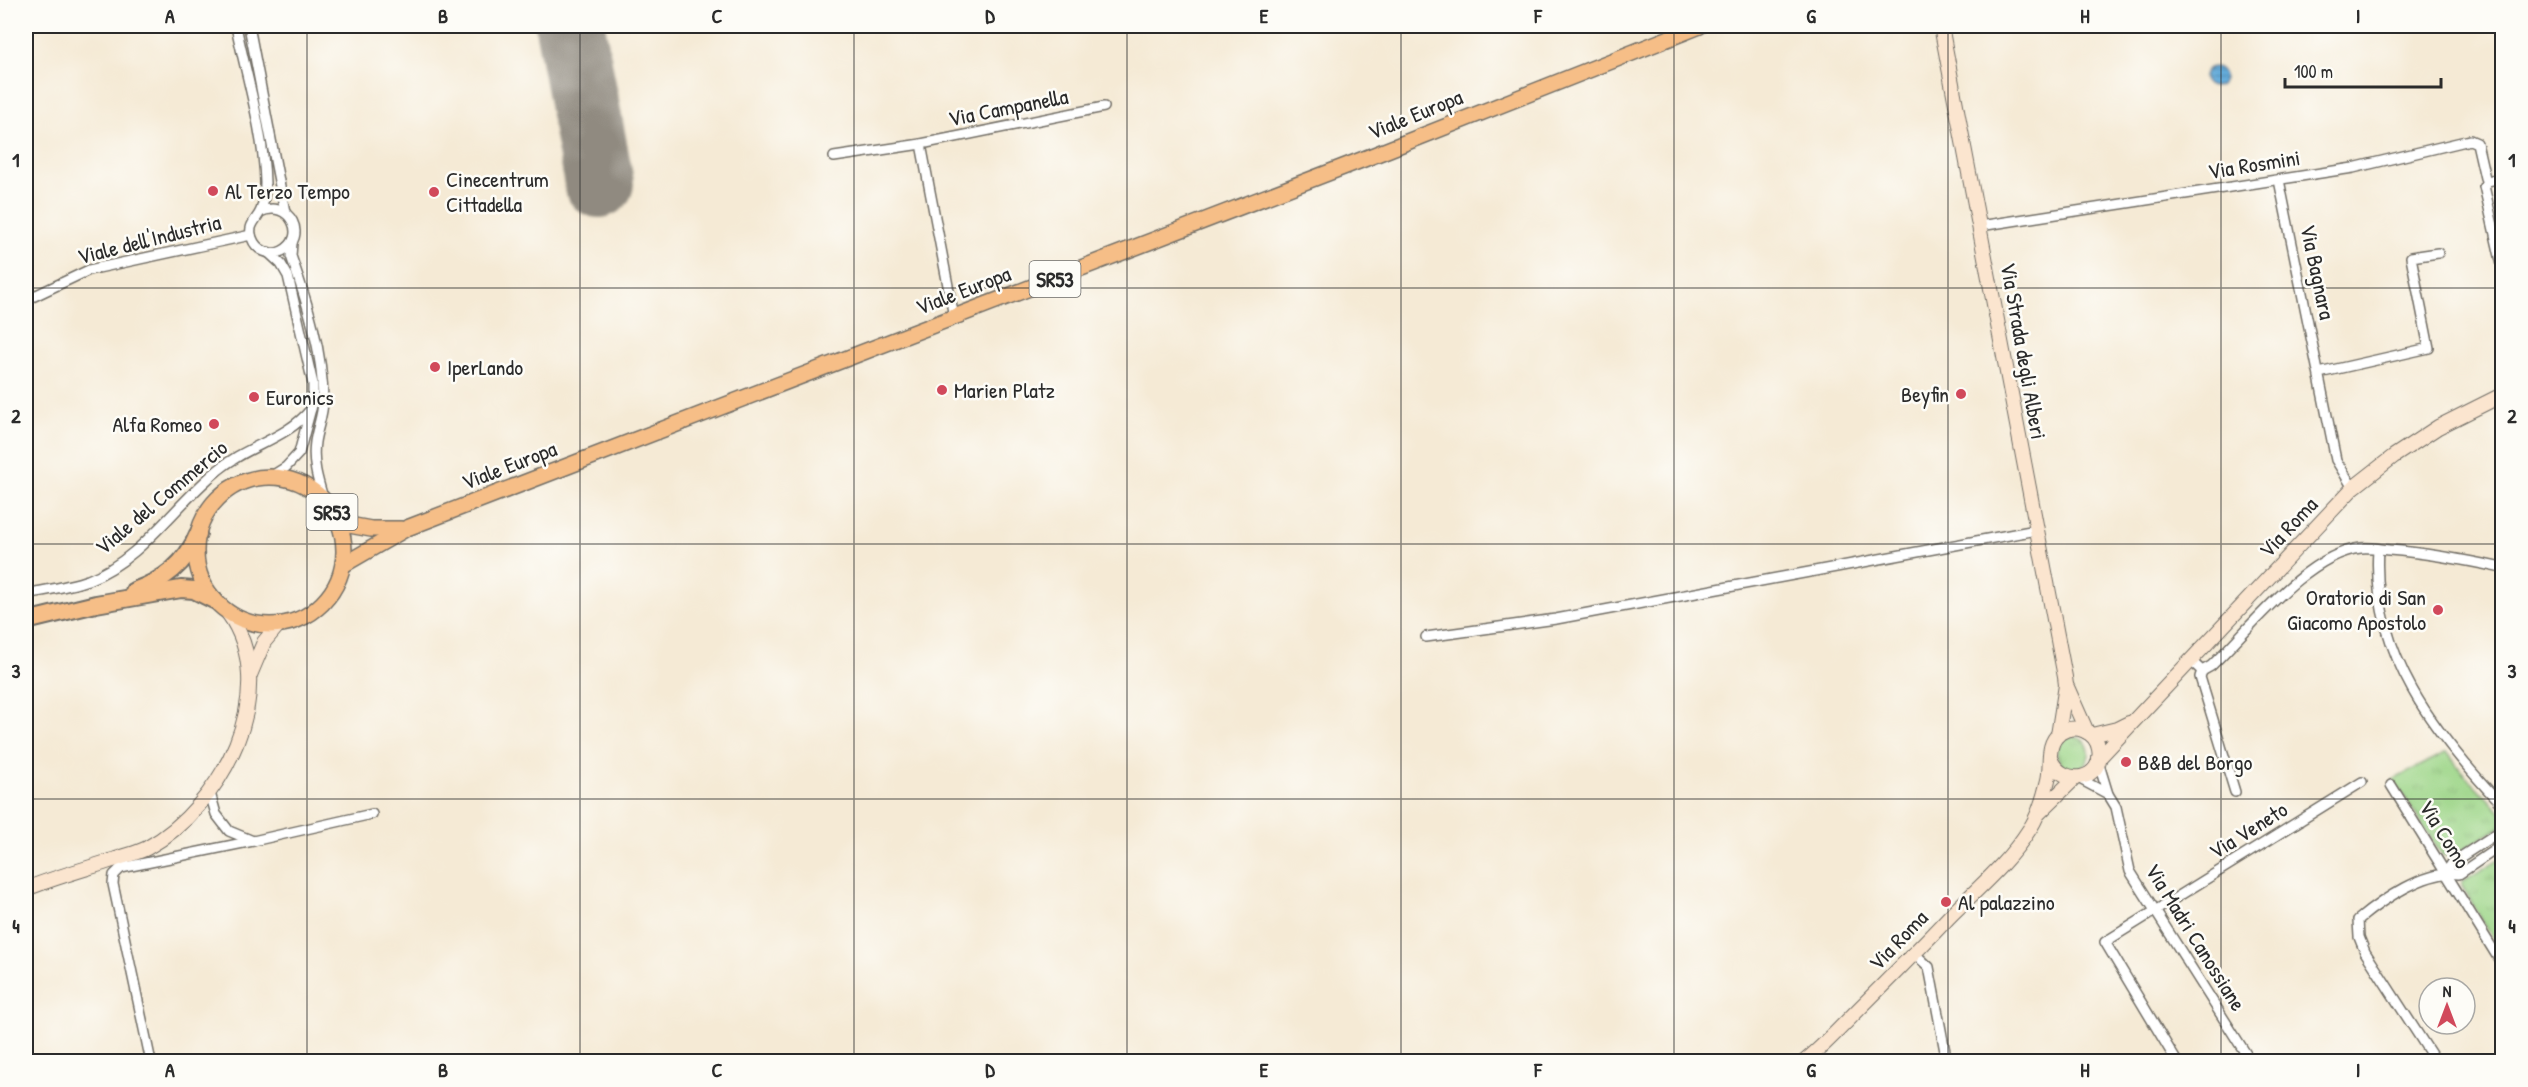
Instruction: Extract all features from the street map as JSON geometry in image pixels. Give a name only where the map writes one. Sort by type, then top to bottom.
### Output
[{"type":"highway","name":"SR53","points":[[96,604],[141,588],[172,572],[187,556],[198,534]]},
{"type":"highway","name":"SR53","points":[[26,621],[96,604],[181,589],[195,590],[214,600]]},
{"type":"main road","name":"Viale Europa","points":[[343,565],[407,528],[1353,164],[1700,26]]},
{"type":"main road","name":"Via Strada degli Alberi","points":[[1941,26],[2066,685],[2090,734]]},
{"type":"main road","name":"Via Roma","points":[[2038,814],[2077,778],[2091,772],[2099,759],[2131,722],[2353,488],[2394,456],[2438,427],[2502,395]]},
{"type":"main road","name":"SR53","points":[[270,477],[293,481],[314,492],[324,501],[338,523],[344,551],[343,565],[331,593],[320,605],[301,618],[279,624],[252,623],[228,613],[214,600],[207,591],[196,557],[198,534],[205,515],[217,500],[232,488],[250,480],[270,477]]},
{"type":"main road","name":"Viale Europa","points":[[338,523],[387,530],[407,528]]},
{"type":"main road","points":[[228,613],[240,629],[250,675]]},
{"type":"main road","points":[[26,888],[146,849],[180,823],[210,793],[232,754],[245,717],[250,675],[264,642],[279,624]]},
{"type":"main road","name":"Via Strada degli Alberi","points":[[2058,735],[2066,685]]},
{"type":"main road","name":"Via Roma","points":[[1804,1062],[1915,954],[2022,841],[2038,814],[2048,780],[2051,745],[2058,735],[2075,729],[2090,734],[2117,729],[2131,722]]},
{"type":"main road","points":[[2090,734],[2098,746],[2099,759]]},
{"type":"main road","points":[[2050,758],[2062,774],[2077,778]]},
{"type":"street","points":[[236,26],[264,167],[265,186],[260,212],[252,222],[251,235],[256,245],[281,264],[293,292],[313,384],[311,409],[299,453],[286,467],[270,477]]},
{"type":"street","points":[[249,26],[285,212],[293,222],[295,229],[291,256],[315,332],[323,400],[315,443],[314,465],[324,501]]},
{"type":"street","name":"Via Campanella","points":[[834,158],[921,144],[1104,107]]},
{"type":"street","name":"Via Rosmini","points":[[1980,226],[2353,168],[2470,140],[2477,143],[2487,181]]},
{"type":"street","name":"Via Campanella","points":[[921,144],[954,317]]},
{"type":"street","points":[[2502,178],[2487,181],[2484,186],[2502,265]]},
{"type":"street","name":"Via Bagnara","points":[[2279,180],[2336,460],[2353,488]]},
{"type":"street","points":[[260,212],[273,209],[285,212]]},
{"type":"street","name":"Viale dell'Industria","points":[[26,300],[89,270],[251,235]]},
{"type":"street","points":[[268,252],[282,251],[292,242]]},
{"type":"street","points":[[2319,373],[2429,348],[2411,257],[2438,253]]},
{"type":"street","name":"Viale del Commercio","points":[[26,594],[89,579],[124,559],[218,470],[258,445],[288,431],[300,423],[311,409]]},
{"type":"street","points":[[1426,637],[1556,619],[2036,530]]},
{"type":"street","points":[[2202,671],[2211,666],[2286,590],[2310,570],[2338,554],[2361,548],[2378,549],[2463,560],[2502,568]]},
{"type":"street","points":[[2378,549],[2377,578],[2389,637],[2396,658],[2420,706],[2432,723],[2502,805]]},
{"type":"street","points":[[2271,576],[2286,590]]},
{"type":"street","points":[[2190,660],[2202,671]]},
{"type":"street","points":[[2202,671],[2201,680],[2235,792]]},
{"type":"street","name":"Via Madri Canossiane","points":[[2099,759],[2108,794],[2116,807],[2130,871],[2251,1062]]},
{"type":"street","points":[[2077,778],[2108,794]]},
{"type":"street","name":"Via Veneto","points":[[2177,1062],[2105,942],[2362,782]]},
{"type":"street","name":"Via Como","points":[[2391,785],[2502,964]]},
{"type":"street","points":[[210,793],[216,814],[229,831],[253,841]]},
{"type":"street","points":[[151,1062],[114,875],[121,868],[372,814]]},
{"type":"street","points":[[2446,872],[2453,862],[2502,830]]},
{"type":"street","points":[[2436,1062],[2365,952],[2357,927],[2358,920],[2390,897],[2431,875],[2446,872],[2459,874],[2502,845]]},
{"type":"street","points":[[1915,954],[1929,968],[1947,1062]]},
{"type":"green space","points":[[2073,737],[2084,742],[2089,753],[2084,764],[2073,769],[2062,764],[2057,753],[2062,742]]},
{"type":"green space","points":[[2447,752],[2462,772],[2502,813],[2502,826],[2451,857],[2442,855],[2393,780]]},
{"type":"green space","points":[[2502,857],[2502,947],[2496,944],[2462,886],[2463,881]]},
{"type":"water","points":[[2214,67],[2221,70],[2224,77],[2221,84],[2214,87],[2207,84],[2204,77],[2207,70]]},
{"type":"runway","points":[[570,26],[599,183]]},
{"type":"place","name":"Al Terzo Tempo","points":[[213,191]]},
{"type":"place","name":"Cinecentrum Cittadella","points":[[434,192]]},
{"type":"place","name":"IperLando","points":[[435,367]]},
{"type":"place","name":"Marien Platz","points":[[942,390]]},
{"type":"place","name":"Beyfin","points":[[1961,394]]},
{"type":"place","name":"Euronics","points":[[254,397]]},
{"type":"place","name":"Alfa Romeo","points":[[214,424]]},
{"type":"place","name":"Oratorio di San Giacomo Apostolo","points":[[2438,610]]},
{"type":"place","name":"B&B del Borgo","points":[[2126,762]]},
{"type":"place","name":"Al palazzino","points":[[1946,902]]}]
